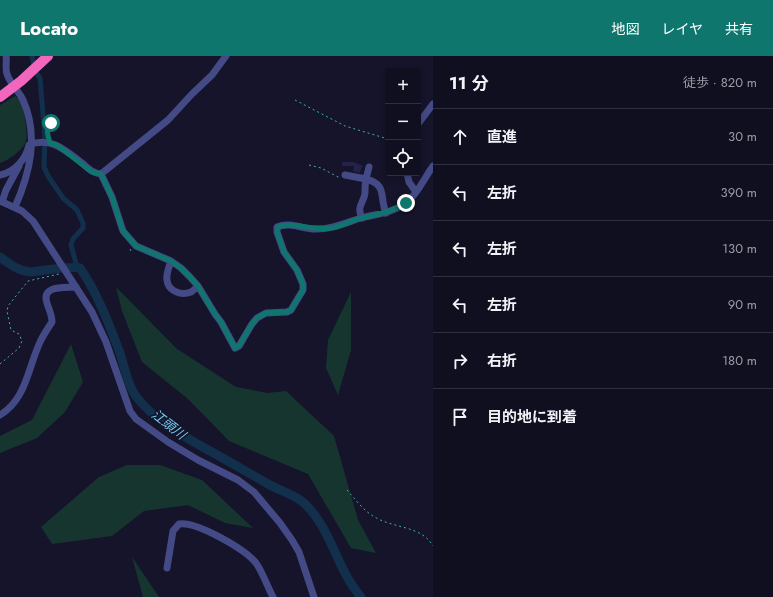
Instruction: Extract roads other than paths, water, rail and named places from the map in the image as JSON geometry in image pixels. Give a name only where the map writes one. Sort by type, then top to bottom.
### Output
[{"type":"highway","points":[[0,97],[21,81],[48,56]]},
{"type":"street","points":[[6,56],[3,74],[23,99],[32,132],[32,149],[25,181],[15,207]]},
{"type":"street","points":[[101,174],[168,120],[212,75],[226,56]]},
{"type":"street","points":[[421,120],[433,104]]},
{"type":"street","points":[[101,174],[92,172],[57,145],[32,143],[29,145],[1,201],[22,210],[33,221],[92,312],[106,342],[130,411],[136,419],[168,442],[198,460],[238,480],[254,492],[280,522],[299,552],[312,595]]},
{"type":"street","points":[[0,174],[12,170],[19,165]]},
{"type":"street","points":[[101,174],[112,197],[123,231],[136,246],[171,261],[181,268],[198,286],[221,322],[234,347],[238,348],[257,318],[266,313],[287,312],[291,310],[303,290],[303,284],[297,270],[284,252],[277,232],[278,227],[283,225],[313,229],[330,228],[362,218],[386,213],[406,203],[416,192],[433,166]]},
{"type":"street","points":[[362,218],[359,212],[365,194],[364,187],[369,167]]},
{"type":"street","points":[[345,175],[376,182],[380,186],[386,213]]},
{"type":"street","points":[[408,176],[409,182],[416,192]]},
{"type":"street","points":[[171,261],[167,272],[167,281],[171,289],[179,294],[191,292],[198,286]]},
{"type":"street","points":[[0,415],[11,405],[24,388],[41,340],[52,322],[50,309],[47,304],[47,292],[58,288],[76,287]]},
{"type":"street","points":[[167,568],[171,540],[175,528],[179,524],[188,525],[222,538],[249,556],[257,566],[267,588],[273,597]]},
{"type":"waterway","points":[[32,56],[35,71],[40,78],[45,138],[44,167],[48,176],[63,198],[77,210],[83,223],[83,228],[73,239],[71,245],[77,267]]},
{"type":"waterway","name":"江頭川","points":[[0,257],[15,267],[31,272],[57,268],[80,268],[103,309],[120,353],[129,384],[139,400],[163,423],[182,435],[268,484],[297,498],[305,504],[322,526],[346,575],[361,597]]}]
